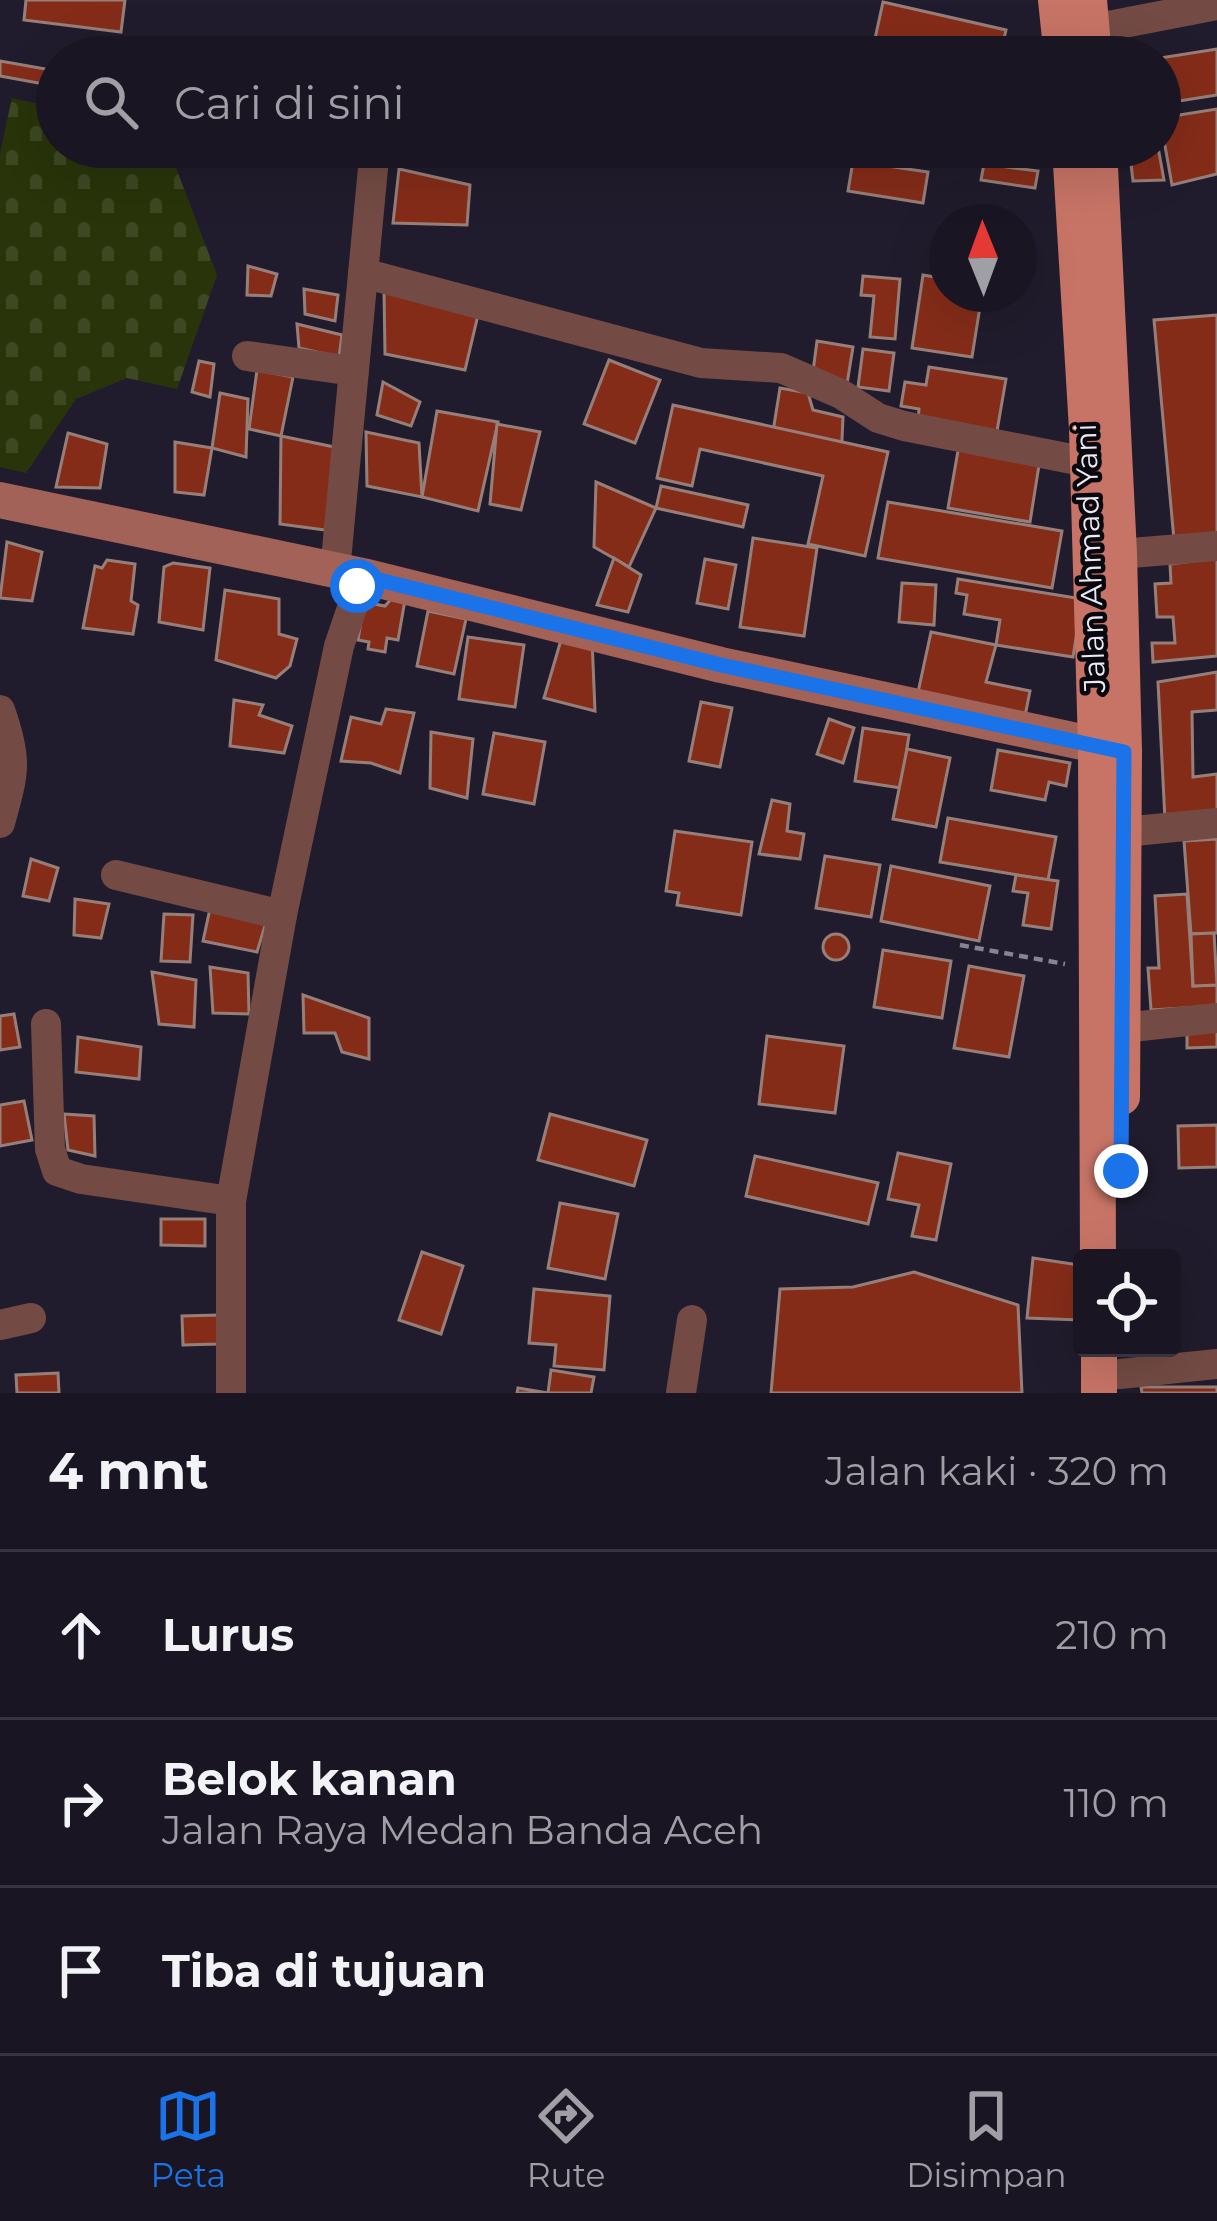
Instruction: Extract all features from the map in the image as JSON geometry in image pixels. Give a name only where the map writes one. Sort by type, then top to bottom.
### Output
[{"type":"main road","name":"Jalan Ahmad Yani","points":[[1071,168],[1087,462],[1110,749],[1094,970],[1098,1249]]},
{"type":"main road","points":[[1100,168],[1119,554],[1110,749],[1124,832],[1121,1249]]},
{"type":"street","points":[[1075,30],[1217,5]]},
{"type":"street","points":[[231,1393],[231,1201],[349,574],[354,371],[373,168]]},
{"type":"street","points":[[363,273],[715,366],[781,368],[841,394],[878,418],[904,426],[1087,462]]},
{"type":"street","points":[[247,356],[354,371]]},
{"type":"street","points":[[0,500],[349,574],[721,665],[1110,749]]},
{"type":"street","points":[[1119,554],[1217,546]]},
{"type":"street","points":[[0,710],[14,771],[0,823]]},
{"type":"street","points":[[1124,832],[1217,823]]},
{"type":"street","points":[[116,875],[282,915]]},
{"type":"street","points":[[1122,1028],[1217,1018]]},
{"type":"street","points":[[46,1024],[50,1149],[57,1171],[82,1179],[231,1201]]},
{"type":"street","points":[[0,1325],[31,1318]]},
{"type":"street","points":[[681,1393],[692,1320]]},
{"type":"street","points":[[1112,1371],[1217,1364]]},
{"type":"path","points":[[960,945],[1094,970]]},
{"type":"green space","points":[[12,98],[36,103],[36,168],[176,168],[217,275],[177,389],[127,378],[76,399],[26,473],[0,467],[0,153]]},
{"type":"building","points":[[26,0],[125,0],[121,32],[24,20]]},
{"type":"building","points":[[883,2],[1006,30],[1005,36],[876,36]]},
{"type":"building","points":[[1217,49],[1217,95],[1181,101],[1181,55]]},
{"type":"building","points":[[0,61],[36,67],[36,83],[0,76]]},
{"type":"building","points":[[1217,109],[1217,174],[1172,185],[1169,168],[1181,168],[1181,115]]},
{"type":"building","points":[[852,168],[928,172],[923,203],[848,191]]},
{"type":"building","points":[[983,168],[1038,171],[1035,188],[981,180]]},
{"type":"building","points":[[1131,168],[1162,168],[1164,180],[1133,181]]},
{"type":"building","points":[[399,169],[470,185],[467,225],[393,223]]},
{"type":"building","points":[[248,266],[277,274],[271,296],[247,295]]},
{"type":"building","points":[[923,275],[929,276],[929,312],[979,312],[972,357],[912,348]]},
{"type":"building","points":[[863,276],[900,279],[895,339],[870,337],[874,296],[861,295]]},
{"type":"building","points":[[304,289],[338,295],[335,321],[305,314]]},
{"type":"building","points":[[384,291],[478,315],[465,370],[385,354]]},
{"type":"building","points":[[1217,315],[1217,536],[1174,540],[1154,320]]},
{"type":"building","points":[[297,324],[342,335],[339,357],[299,348]]},
{"type":"building","points":[[817,341],[853,347],[847,384],[812,379]]},
{"type":"building","points":[[863,349],[894,353],[889,391],[858,387]]},
{"type":"building","points":[[609,360],[660,380],[635,443],[584,424]]},
{"type":"building","points":[[199,361],[214,364],[210,397],[192,392]]},
{"type":"building","points":[[929,367],[1006,379],[997,431],[918,419],[919,409],[901,406],[905,382],[926,385]]},
{"type":"building","points":[[257,370],[293,377],[281,436],[249,429]]},
{"type":"building","points":[[383,382],[420,402],[411,426],[377,415]]},
{"type":"building","points":[[780,388],[808,393],[813,410],[843,417],[841,462],[770,450]]},
{"type":"building","points":[[220,393],[248,399],[246,457],[212,448]]},
{"type":"building","points":[[673,405],[888,452],[865,556],[808,544],[823,476],[700,449],[692,486],[657,478]]},
{"type":"building","points":[[437,411],[498,422],[478,511],[422,497]]},
{"type":"building","points":[[497,424],[540,432],[521,510],[490,504]]},
{"type":"building","points":[[366,432],[419,443],[422,497],[367,486]]},
{"type":"building","points":[[68,433],[107,444],[100,488],[56,487]]},
{"type":"building","points":[[281,436],[344,449],[325,530],[280,524]]},
{"type":"building","points":[[175,442],[212,448],[204,495],[175,492]]},
{"type":"building","points":[[959,445],[1040,459],[1030,522],[948,508]]},
{"type":"building","points":[[596,482],[656,508],[629,567],[594,547]]},
{"type":"building","points":[[661,486],[748,505],[743,527],[656,508]]},
{"type":"building","points":[[888,502],[1062,531],[1052,588],[878,558]]},
{"type":"building","points":[[753,538],[817,548],[804,636],[740,627]]},
{"type":"building","points":[[7,542],[42,552],[32,601],[0,598]]},
{"type":"building","points":[[614,558],[641,575],[628,612],[597,605]]},
{"type":"building","points":[[1217,558],[1217,656],[1153,662],[1152,643],[1175,643],[1173,617],[1157,617],[1155,584],[1171,583],[1170,564]]},
{"type":"building","points":[[705,559],[736,565],[728,609],[697,603]]},
{"type":"building","points":[[107,560],[135,564],[131,601],[138,605],[133,634],[83,628],[95,566],[102,568]]},
{"type":"building","points":[[173,563],[210,568],[203,630],[159,622],[164,567]]},
{"type":"building","points":[[958,579],[1082,599],[1073,657],[996,645],[1000,620],[964,614],[967,595],[956,593]]},
{"type":"building","points":[[902,583],[936,585],[934,625],[899,622]]},
{"type":"building","points":[[225,590],[279,599],[279,634],[297,639],[290,666],[276,678],[216,660]]},
{"type":"building","points":[[392,598],[405,600],[398,640],[387,638],[385,652],[368,649],[369,642],[358,640],[364,602],[385,606]]},
{"type":"building","points":[[428,611],[466,619],[454,674],[417,666]]},
{"type":"building","points":[[931,632],[996,645],[986,682],[1030,691],[1024,721],[917,697]]},
{"type":"building","points":[[468,637],[524,645],[515,707],[459,699]]},
{"type":"building","points":[[592,639],[595,711],[544,698],[561,640]]},
{"type":"building","points":[[1217,672],[1217,710],[1192,712],[1193,777],[1217,774],[1217,812],[1165,820],[1158,682]]},
{"type":"building","points":[[234,700],[263,705],[259,715],[292,726],[284,753],[230,746]]},
{"type":"building","points":[[701,702],[732,708],[720,767],[689,761]]},
{"type":"building","points":[[386,709],[414,713],[400,773],[371,763],[341,761],[351,717],[381,724]]},
{"type":"building","points":[[829,719],[854,728],[843,763],[817,754]]},
{"type":"building","points":[[863,728],[909,735],[901,788],[855,781]]},
{"type":"building","points":[[431,732],[473,739],[467,798],[430,788]]},
{"type":"building","points":[[494,733],[545,742],[534,804],[483,794]]},
{"type":"building","points":[[907,749],[950,758],[936,827],[893,819]]},
{"type":"building","points":[[998,750],[1070,763],[1066,786],[1049,782],[1045,800],[991,790]]},
{"type":"building","points":[[772,800],[790,804],[787,831],[804,834],[800,859],[759,854]]},
{"type":"building","points":[[948,818],[1056,837],[1048,880],[940,862]]},
{"type":"building","points":[[675,831],[752,842],[741,915],[677,905],[679,893],[666,891]]},
{"type":"building","points":[[1217,839],[1217,933],[1191,934],[1184,841]]},
{"type":"building","points":[[825,856],[880,865],[871,917],[816,908]]},
{"type":"building","points":[[31,859],[58,868],[49,901],[23,896]]},
{"type":"building","points":[[891,866],[990,886],[979,941],[881,921]]},
{"type":"building","points":[[1016,875],[1058,881],[1051,929],[1023,925],[1028,893],[1013,891]]},
{"type":"building","points":[[1187,894],[1193,986],[1217,985],[1217,1006],[1151,1010],[1148,968],[1159,968],[1155,896]]},
{"type":"building","points":[[75,899],[109,904],[101,938],[74,935]]},
{"type":"building","points":[[211,904],[268,916],[257,952],[203,941]]},
{"type":"building","points":[[164,914],[193,915],[190,962],[161,961]]},
{"type":"building","points":[[1214,933],[1217,985],[1193,986],[1191,934]]},
{"type":"building","points":[[836,934],[849,947],[836,960],[823,947]]},
{"type":"building","points":[[883,950],[951,961],[942,1018],[874,1007]]},
{"type":"building","points":[[969,966],[1024,976],[1009,1057],[954,1048]]},
{"type":"building","points":[[210,967],[248,973],[249,1014],[213,1013]]},
{"type":"building","points":[[152,972],[196,980],[194,1027],[159,1024]]},
{"type":"building","points":[[303,995],[369,1018],[369,1059],[342,1052],[335,1033],[304,1033]]},
{"type":"building","points":[[14,1014],[20,1047],[0,1050],[0,1016]]},
{"type":"building","points":[[1217,1028],[1217,1047],[1187,1048],[1187,1029]]},
{"type":"building","points":[[767,1036],[844,1046],[835,1113],[759,1104]]},
{"type":"building","points":[[78,1037],[141,1047],[139,1079],[76,1072]]},
{"type":"building","points":[[24,1101],[32,1140],[0,1146],[0,1105]]},
{"type":"building","points":[[64,1114],[94,1116],[95,1156],[68,1150]]},
{"type":"building","points":[[550,1114],[647,1140],[634,1186],[538,1160]]},
{"type":"building","points":[[1217,1125],[1217,1167],[1179,1168],[1178,1126]]},
{"type":"building","points":[[898,1153],[951,1164],[936,1240],[912,1236],[919,1205],[888,1199]]},
{"type":"building","points":[[755,1156],[878,1183],[868,1224],[746,1196]]},
{"type":"building","points":[[560,1203],[618,1214],[605,1279],[548,1268]]},
{"type":"building","points":[[161,1219],[205,1219],[205,1246],[161,1245]]},
{"type":"building","points":[[422,1252],[463,1266],[441,1334],[399,1320]]},
{"type":"building","points":[[1033,1258],[1073,1264],[1073,1320],[1027,1318]]},
{"type":"building","points":[[914,1272],[1018,1305],[1022,1393],[771,1393],[780,1289],[853,1287]]},
{"type":"building","points":[[534,1289],[610,1296],[604,1370],[554,1366],[556,1345],[529,1343]]},
{"type":"building","points":[[218,1315],[218,1344],[183,1345],[182,1316]]},
{"type":"building","points":[[551,1370],[594,1377],[591,1393],[548,1393]]},
{"type":"building","points":[[58,1373],[59,1393],[17,1393],[16,1375]]},
{"type":"building","points":[[1141,1387],[1217,1387],[1217,1393],[1142,1393]]},
{"type":"route","points":[[357,586],[363,576],[721,665],[1124,752],[1121,1171]]}]
